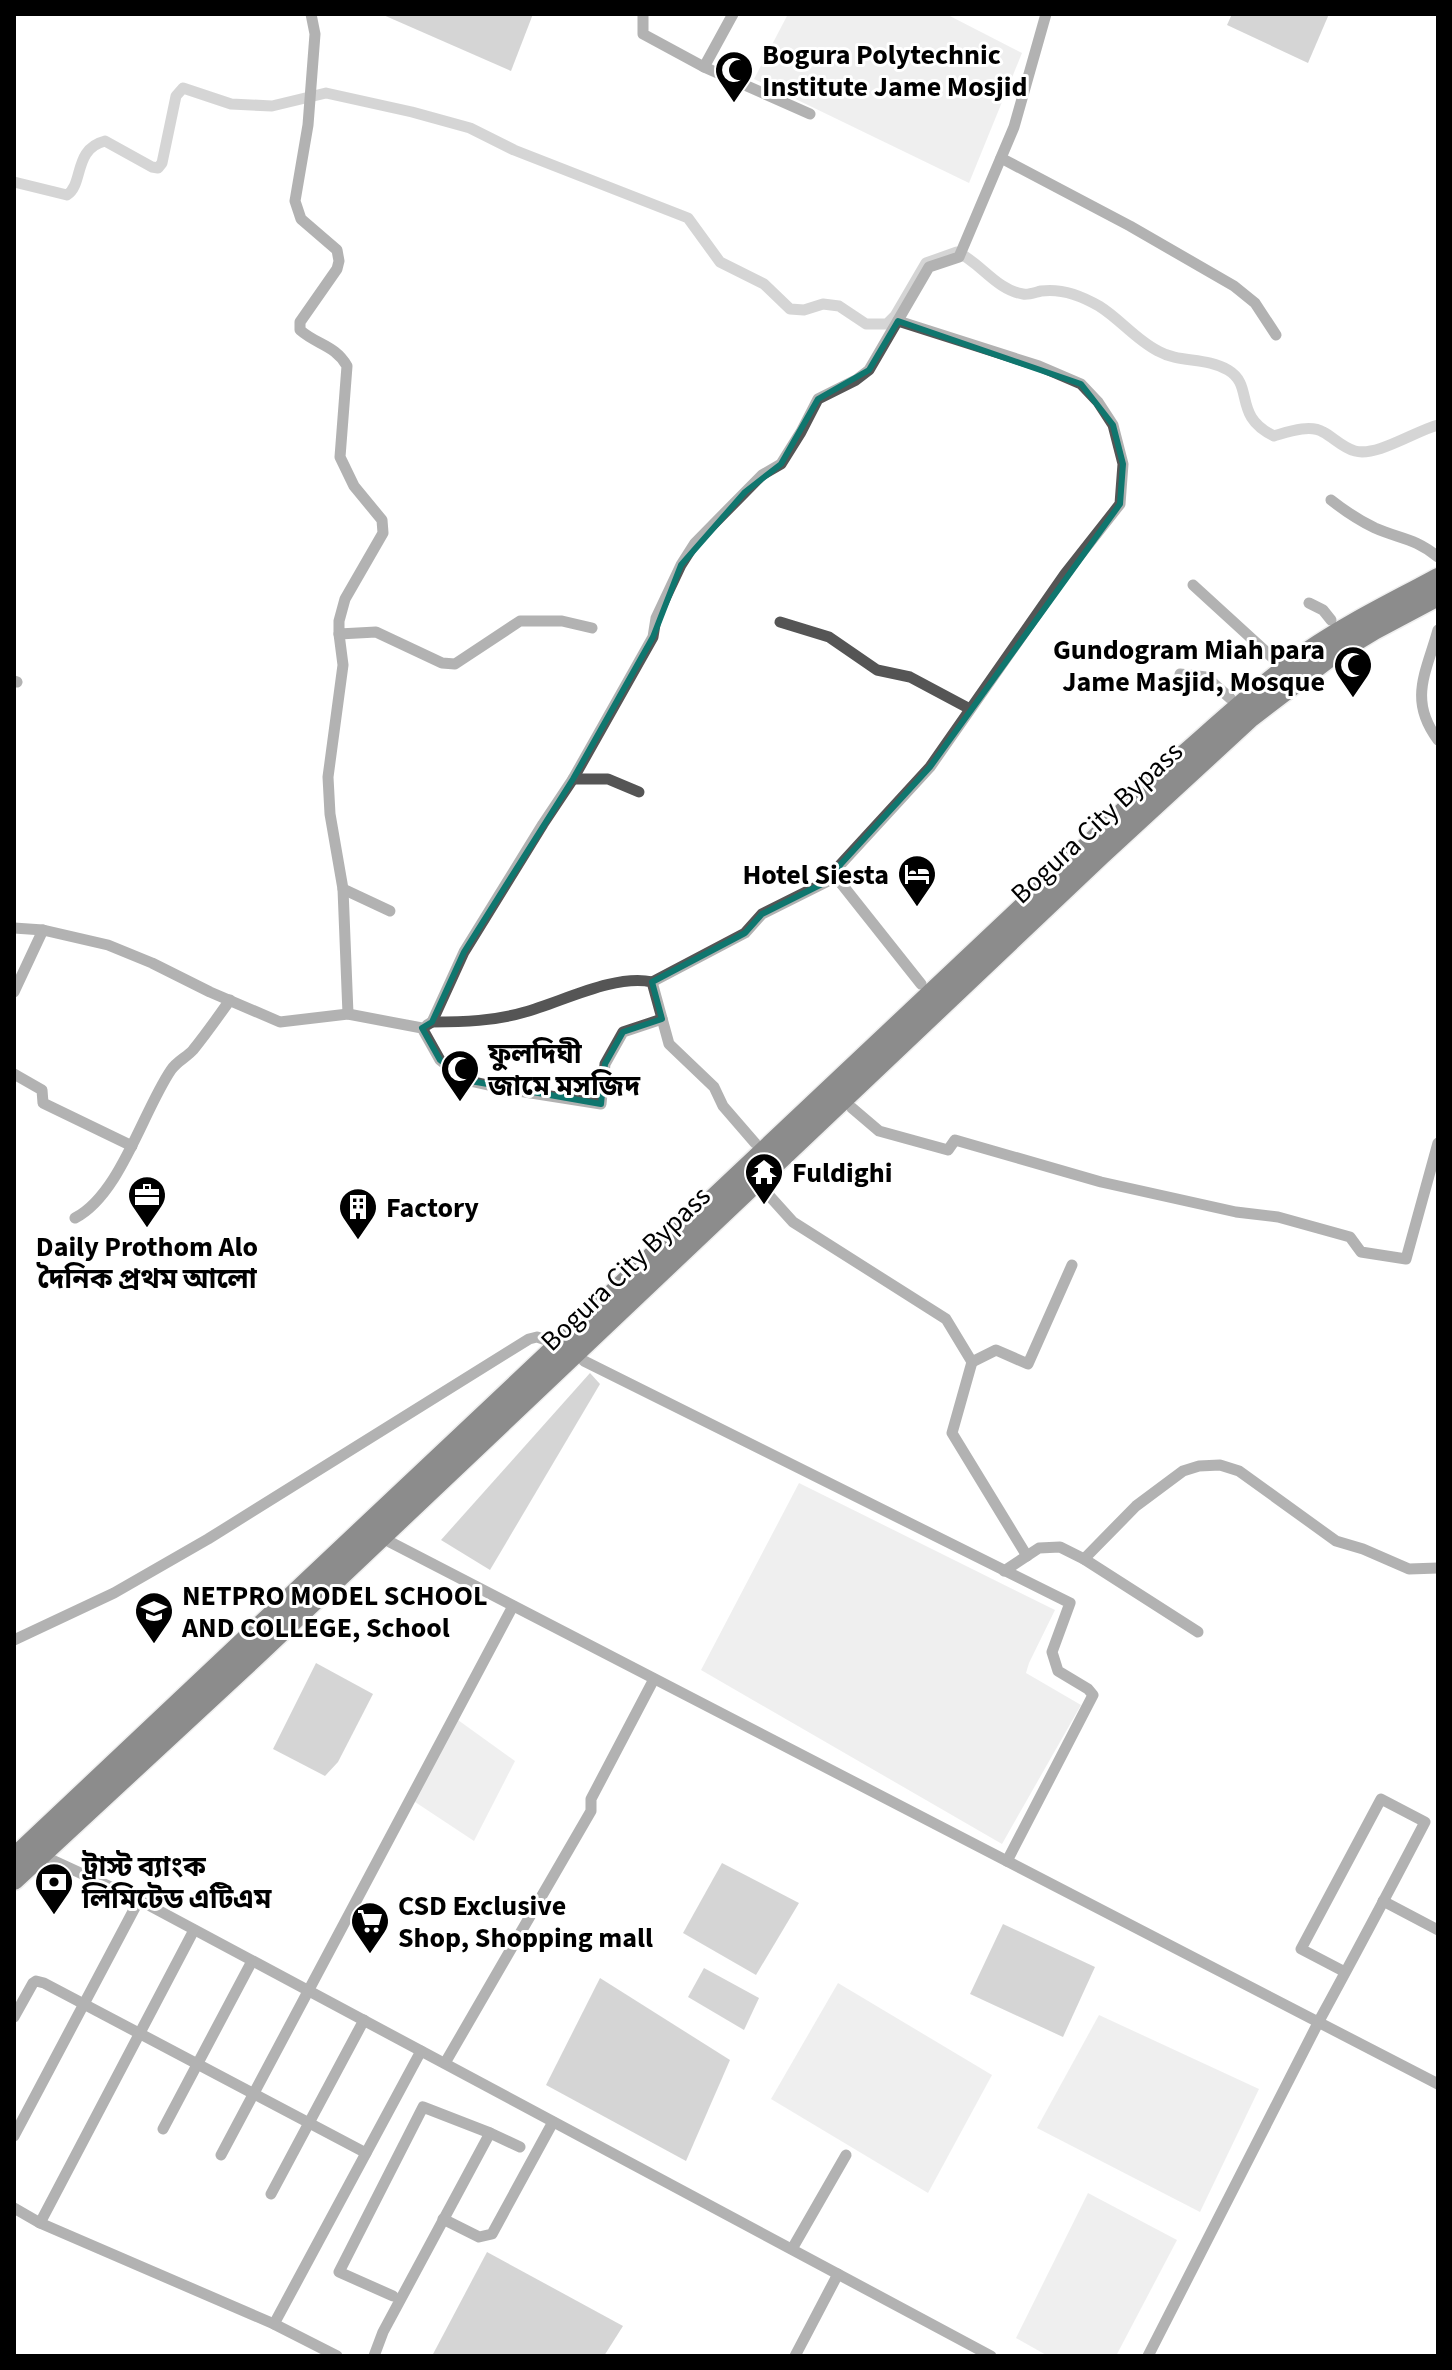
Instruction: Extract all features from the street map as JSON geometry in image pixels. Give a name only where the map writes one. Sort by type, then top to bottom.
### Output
[{"type":"highway","name":"Bogura City Bypass","points":[[14,1858],[1195,745],[1307,653],[1358,620],[1438,578]]},
{"type":"highway","name":"Bogura City Bypass","points":[[14,1880],[503,1423],[1089,866],[1251,717],[1331,656],[1438,596]]},
{"type":"street","points":[[311,14],[315,34],[308,125],[295,201],[301,219],[337,250],[339,261],[337,269],[300,322],[300,330],[340,353],[347,366],[340,457],[354,486],[382,520],[383,533],[345,599],[339,621],[343,665],[328,777],[330,814],[343,889],[348,1014]]},
{"type":"street","points":[[643,14],[643,34]]},
{"type":"street","points":[[643,34],[654,14]]},
{"type":"street","points":[[704,67],[733,14]]},
{"type":"street","points":[[662,1019],[623,1032],[605,1064],[601,1104],[465,1080],[440,1060],[427,1025],[464,952],[573,779],[653,637],[656,618],[695,543],[762,475],[781,464],[818,399],[869,370],[929,267],[959,257],[1014,127],[1046,14]]},
{"type":"street","points":[[643,34],[704,67],[810,114]]},
{"type":"street","points":[[1001,158],[1234,286],[1255,303],[1276,335]]},
{"type":"street","points":[[898,321],[1039,366],[1081,384],[1113,425],[1123,464],[1120,504],[1065,574],[930,767],[840,865],[840,882],[921,984]]},
{"type":"street","points":[[1331,500],[1350,515],[1377,529],[1421,543],[1438,557]]},
{"type":"street","points":[[1193,585],[1275,660]]},
{"type":"street","points":[[1309,603],[1323,610],[1331,620]]},
{"type":"street","points":[[339,634],[376,632],[442,663],[455,664],[520,621],[562,621],[592,628]]},
{"type":"street","points":[[780,622],[829,637],[877,670],[910,677],[970,709]]},
{"type":"street","points":[[1438,630],[1420,703],[1424,718],[1438,740]]},
{"type":"street","points":[[1180,674],[1206,677],[1230,698]]},
{"type":"street","points":[[573,779],[608,779],[639,792]]},
{"type":"street","points":[[14,928],[43,930],[108,945],[280,1022],[348,1014],[427,1025],[474,1022],[522,1013],[618,983],[652,982],[745,933],[762,914],[838,876]]},
{"type":"street","points":[[343,889],[390,911]]},
{"type":"street","points":[[14,992],[43,930]]},
{"type":"street","points":[[652,982],[669,1044],[714,1087],[723,1106],[755,1143]]},
{"type":"street","points":[[75,1218],[95,1201],[132,1146],[173,1066],[191,1053],[230,1000]]},
{"type":"street","points":[[14,1074],[42,1090],[43,1103],[132,1146]]},
{"type":"street","points":[[852,1108],[879,1131],[948,1150],[955,1140],[1101,1182],[1236,1212],[1278,1217],[1350,1237],[1361,1252],[1406,1259],[1438,1143]]},
{"type":"street","points":[[765,1191],[793,1222],[946,1319],[972,1362],[952,1433],[1027,1556]]},
{"type":"street","points":[[972,1362],[996,1350],[1028,1364],[1072,1265]]},
{"type":"street","points":[[14,1640],[114,1593],[208,1539],[529,1339],[537,1337],[546,1340]]},
{"type":"street","points":[[584,1361],[1070,1603],[1052,1652],[1058,1671],[1093,1695],[1007,1861]]},
{"type":"street","points":[[1084,1559],[1136,1506],[1183,1471],[1220,1465],[1239,1471],[1336,1541],[1409,1569],[1438,1568]]},
{"type":"street","points":[[390,1542],[1438,2084]]},
{"type":"street","points":[[1004,1571],[1039,1548],[1060,1547],[1198,1632]]},
{"type":"street","points":[[221,2155],[513,1606]]},
{"type":"street","points":[[445,2063],[591,1811],[591,1799],[654,1679]]},
{"type":"street","points":[[1148,2356],[1319,2021],[1425,1822],[1381,1799],[1301,1949],[1345,1972]]},
{"type":"street","points":[[52,1860],[139,1900],[985,2355]]},
{"type":"street","points":[[14,2136],[139,1900]]},
{"type":"street","points":[[1383,1901],[1438,1930]]},
{"type":"street","points":[[40,2223],[194,1930]]},
{"type":"street","points":[[163,2129],[252,1961]]},
{"type":"street","points":[[14,2017],[36,1981],[84,2003],[366,2153]]},
{"type":"street","points":[[271,2194],[364,2020]]},
{"type":"street","points":[[274,2324],[421,2051]]},
{"type":"street","points":[[393,2296],[339,2272],[423,2107],[520,2147]]},
{"type":"street","points":[[443,2219],[479,2237],[492,2234],[553,2122]]},
{"type":"street","points":[[374,2356],[383,2332],[490,2133]]},
{"type":"street","points":[[792,2249],[846,2155]]},
{"type":"street","points":[[14,2208],[40,2223],[274,2324],[337,2356]]},
{"type":"street","points":[[795,2356],[838,2274]]},
{"type":"highlighted area","points":[[898,321],[1081,384],[1113,425],[1123,464],[1120,504],[930,767],[840,865],[838,876],[762,914],[745,933],[652,982],[662,1019],[623,1032],[605,1064],[601,1104],[465,1080],[440,1060],[422,1028],[432,1022],[464,952],[573,779],[653,637],[681,565],[745,492],[781,464],[818,399],[869,370]]},
{"type":"shaded area","points":[[381,14],[533,14],[511,71]]},
{"type":"shaded area","points":[[788,14],[946,14],[1022,53],[969,183],[754,79]]},
{"type":"shaded area","points":[[1232,14],[1329,14],[1308,63],[1227,25]]},
{"type":"shaded area","points":[[590,1373],[600,1384],[490,1570],[441,1540]]},
{"type":"shaded area","points":[[799,1483],[1055,1610],[1026,1673],[1081,1705],[1002,1844],[701,1670]]},
{"type":"shaded area","points":[[316,1663],[373,1694],[338,1762],[325,1776],[273,1749]]},
{"type":"shaded area","points":[[458,1720],[515,1761],[474,1841],[412,1800]]},
{"type":"shaded area","points":[[722,1863],[799,1903],[756,1975],[683,1933]]},
{"type":"shaded area","points":[[1003,1924],[1095,1967],[1063,2037],[970,1994]]},
{"type":"shaded area","points":[[704,1968],[759,1998],[744,2030],[688,1997]]},
{"type":"shaded area","points":[[600,1978],[730,2060],[686,2161],[546,2085]]},
{"type":"shaded area","points":[[838,1983],[992,2075],[928,2193],[771,2099]]},
{"type":"shaded area","points":[[1099,2015],[1259,2089],[1200,2212],[1037,2128]]},
{"type":"shaded area","points":[[1088,2193],[1177,2240],[1116,2356],[1048,2356],[1016,2338]]},
{"type":"shaded area","points":[[487,2252],[623,2326],[604,2356],[432,2356]]},
{"type":"waterway","points":[[14,182],[67,195],[76,183],[88,151],[105,141],[158,168],[162,163],[176,96],[183,88],[231,104],[272,106],[326,93],[470,128],[514,150],[688,218],[720,262],[764,284],[790,309],[804,310],[823,304],[839,306],[866,324],[887,324],[895,316],[926,263],[957,252],[1013,291],[1025,294],[1057,291],[1079,296],[1107,311],[1142,341],[1166,355],[1211,363],[1228,370],[1241,384],[1253,420],[1274,436],[1299,430],[1318,430],[1351,450],[1364,452],[1385,447],[1438,425]]},
{"type":"place","name":"Bogura Polytechnic Institute Jame Mosjid","points":[[734,104]]},
{"type":"place","name":"Gundogram Miah para Jame Masjid, Mosque","points":[[1353,699]]},
{"type":"place","name":"Hotel Siesta","points":[[917,908]]},
{"type":"place","name":"ফুলদিঘী জামে মসজিদ","points":[[460,1103]]},
{"type":"place","name":"Fuldighi","points":[[764,1206]]},
{"type":"place","name":"Daily Prothom Alo দৈনিক প্রথম আলো","points":[[147,1229]]},
{"type":"place","name":"Factory","points":[[358,1241]]},
{"type":"place","name":"NETPRO MODEL SCHOOL AND COLLEGE, School","points":[[154,1645]]},
{"type":"place","name":"ট্রাস্ট ব্যাংক লিমিটেড এটিএম","points":[[54,1916]]},
{"type":"place","name":"CSD Exclusive Shop, Shopping mall","points":[[370,1955]]}]
